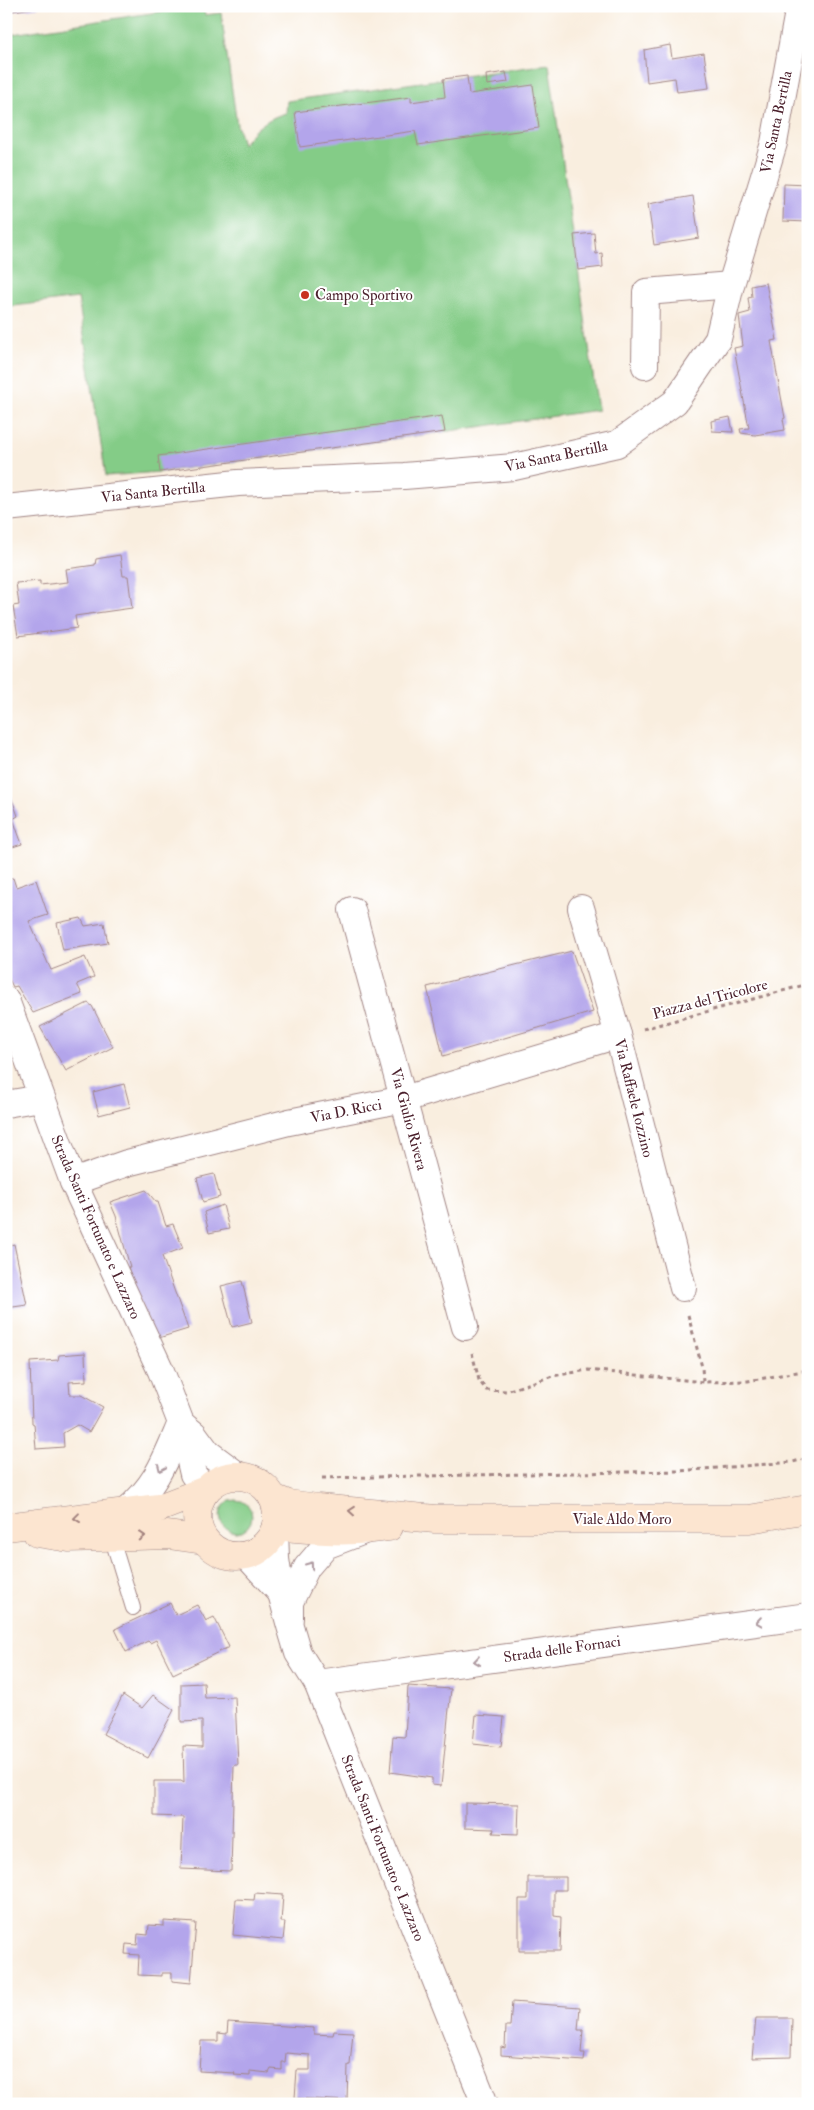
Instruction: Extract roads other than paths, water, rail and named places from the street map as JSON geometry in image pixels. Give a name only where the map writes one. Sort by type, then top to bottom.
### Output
[{"type":"main road","points":[[6,1527],[159,1508],[206,1490],[221,1479],[239,1476]]},
{"type":"main road","name":"Strada Santi Fortunato e Lazzaro","points":[[239,1476],[255,1480],[263,1485],[273,1498],[277,1517],[276,1527]]},
{"type":"main road","points":[[206,1490],[199,1501],[196,1515],[198,1528],[204,1540],[213,1549],[224,1555],[235,1557],[247,1556],[265,1546],[276,1527]]},
{"type":"main road","name":"Viale Aldo Moro","points":[[273,1498],[288,1504],[318,1508],[435,1519],[749,1519],[808,1509]]},
{"type":"main road","name":"Viale Aldo Moro","points":[[276,1527],[319,1531],[366,1531],[435,1519]]},
{"type":"main road","points":[[6,1527],[69,1538],[168,1535],[204,1540]]},
{"type":"street","name":"Via Santa Bertilla","points":[[6,508],[238,483],[404,476],[514,467],[617,444],[676,402],[718,340],[731,285],[774,143],[799,6]]},
{"type":"street","points":[[646,366],[646,292],[731,285]]},
{"type":"street","name":"Via Raffaele Iozzino","points":[[581,908],[618,1035],[683,1288]]},
{"type":"street","name":"Via Giulio Rivera","points":[[352,910],[465,1327]]},
{"type":"street","name":"Strada Santi Fortunato e Lazzaro","points":[[6,1000],[73,1182],[162,1371],[180,1423],[193,1474],[206,1490]]},
{"type":"street","name":"Via D. Ricci","points":[[73,1182],[127,1163],[289,1122],[404,1099],[618,1035]]},
{"type":"street","points":[[6,1104],[41,1098]]},
{"type":"street","points":[[125,1512],[141,1498],[159,1474],[180,1423]]},
{"type":"street","name":"Strada Santi Fortunato e Lazzaro","points":[[180,1423],[194,1434],[208,1453],[239,1476]]},
{"type":"street","name":"Strada Santi Fortunato e Lazzaro","points":[[276,1527],[276,1559],[281,1593],[298,1653],[316,1683],[486,2104]]},
{"type":"street","name":"Viale Aldo Moro","points":[[290,1626],[290,1602],[307,1567],[325,1546],[366,1531]]},
{"type":"street","name":"Strada Santi Fortunato e Lazzaro","points":[[247,1556],[281,1593]]},
{"type":"street","name":"Strada delle Fornaci","points":[[316,1683],[808,1616]]},
{"type":"lane","points":[[125,1512],[116,1519],[111,1536],[133,1608]]},
{"type":"place","name":"Campo Sportivo","points":[[305,295]]}]
